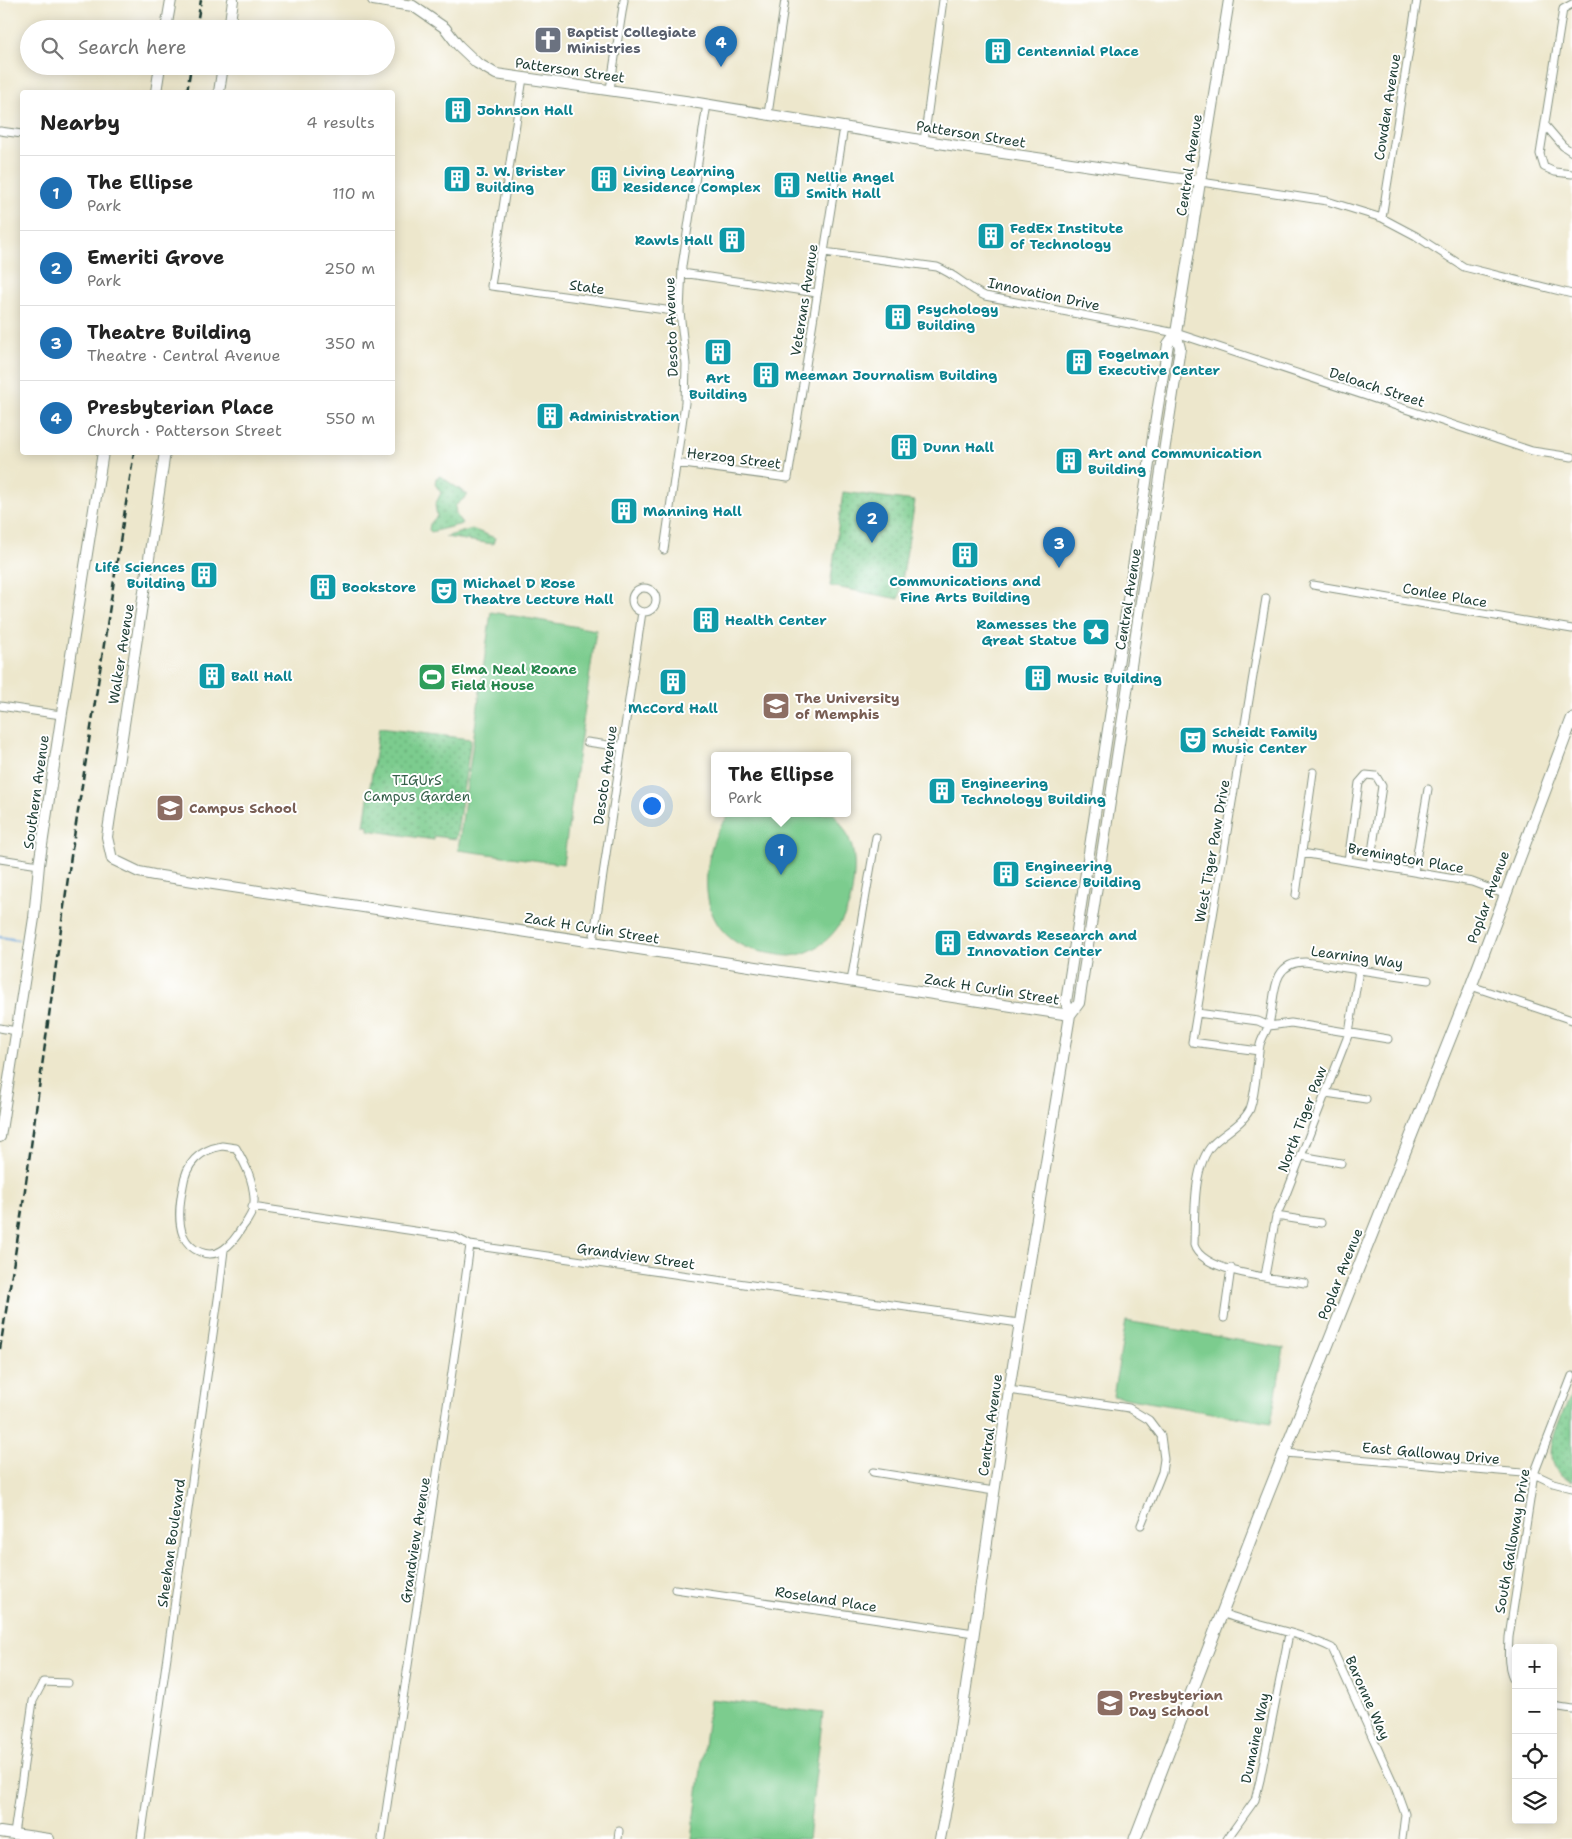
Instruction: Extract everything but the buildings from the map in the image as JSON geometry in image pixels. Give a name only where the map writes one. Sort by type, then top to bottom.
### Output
[{"type":"main road","name":"Poplar Avenue","points":[[1135,1839],[1221,1613],[1471,986],[1504,894],[1572,719]]},
{"type":"street","points":[[168,20],[171,0]]},
{"type":"street","points":[[230,20],[233,0]]},
{"type":"street","name":"Patterson Street","points":[[373,0],[414,3],[445,28],[458,45],[477,63],[496,74],[610,89],[924,141],[1327,202],[1382,218],[1416,236],[1464,267],[1572,294]]},
{"type":"street","points":[[610,89],[624,0]]},
{"type":"street","points":[[768,114],[785,0]]},
{"type":"street","points":[[924,141],[943,0]]},
{"type":"street","name":"Central Avenue","points":[[940,1839],[955,1763],[1019,1323],[1070,1015],[1066,1002],[1155,421],[1168,344],[1176,333],[1229,0]]},
{"type":"street","name":"Cowden Avenue","points":[[1382,218],[1417,0]]},
{"type":"street","points":[[1572,4],[1563,9],[1544,126],[1541,162],[1550,170],[1572,174]]},
{"type":"street","points":[[156,90],[159,75]]},
{"type":"street","points":[[219,90],[222,75]]},
{"type":"street","name":"State","points":[[523,78],[490,286],[680,312]]},
{"type":"street","name":"Desoto Avenue","points":[[664,550],[685,403],[686,364],[680,312],[682,273],[707,104]]},
{"type":"street","points":[[1544,126],[1563,146],[1572,152]]},
{"type":"street","name":"Veterans Avenue","points":[[788,478],[844,127]]},
{"type":"street","points":[[0,131],[20,134]]},
{"type":"street","name":"Innovation Drive","points":[[824,252],[937,266],[952,273],[969,289],[985,296],[1176,333]]},
{"type":"street","points":[[682,273],[817,293]]},
{"type":"street","name":"Deloach Street","points":[[1176,333],[1532,451],[1572,457]]},
{"type":"street","name":"Southern Avenue","points":[[0,1137],[34,918],[39,865],[61,715],[103,455]]},
{"type":"street","name":"Walker Avenue","points":[[112,859],[107,836],[165,455]]},
{"type":"street","name":"Herzog Street","points":[[676,463],[788,478]]},
{"type":"street","name":"Conlee Place","points":[[1313,585],[1572,629]]},
{"type":"street","name":"West Tiger Paw Drive","points":[[1259,1050],[1192,1042],[1266,598]]},
{"type":"street","name":"Desoto Avenue","points":[[593,942],[642,612]]},
{"type":"street","points":[[0,706],[61,715]]},
{"type":"street","points":[[587,742],[622,747]]},
{"type":"street","points":[[1296,895],[1314,772]]},
{"type":"street","points":[[1348,861],[1359,783],[1366,775],[1372,775],[1376,776],[1382,786],[1370,865]]},
{"type":"street","points":[[1414,872],[1428,789]]},
{"type":"street","points":[[851,981],[876,837]]},
{"type":"street","name":"Bremington Place","points":[[1302,853],[1472,882],[1504,894]]},
{"type":"street","points":[[0,859],[39,865]]},
{"type":"street","name":"Zack H Curlin Street","points":[[112,859],[147,874],[1070,1015]]},
{"type":"street","name":"Learning Way","points":[[1230,1268],[1206,1261],[1196,1252],[1194,1245],[1201,1162],[1212,1145],[1248,1114],[1251,1106],[1259,1050],[1263,1034],[1269,1026],[1276,983],[1286,966],[1297,962],[1305,962],[1428,980]]},
{"type":"street","name":"North Tiger Paw","points":[[1265,1276],[1276,1216],[1349,1033],[1359,970]]},
{"type":"street","points":[[1471,986],[1572,1020]]},
{"type":"street","points":[[1198,1013],[1258,1021],[1269,1026],[1291,1023],[1388,1038]]},
{"type":"street","points":[[0,1028],[16,1031]]},
{"type":"street","points":[[1326,1093],[1366,1099]]},
{"type":"street","points":[[222,1146],[236,1148],[248,1170],[254,1200],[249,1219],[224,1250],[214,1253],[204,1253],[195,1250],[184,1235],[180,1211],[180,1199],[185,1175],[190,1165],[202,1152],[222,1146]]},
{"type":"street","points":[[1301,1156],[1341,1163]]},
{"type":"street","name":"Grandview Street","points":[[252,1206],[455,1237],[470,1245],[1019,1323]]},
{"type":"street","points":[[1276,1216],[1322,1224]]},
{"type":"street","name":"Grandview Avenue","points":[[382,1839],[404,1678],[439,1470],[470,1245]]},
{"type":"street","name":"Sheehan Boulevard","points":[[141,1839],[224,1250]]},
{"type":"street","points":[[1224,1318],[1230,1268],[1305,1283]]},
{"type":"street","name":"South Galloway Drive","points":[[1512,1677],[1507,1657],[1509,1637],[1534,1474],[1572,1376]]},
{"type":"street","points":[[1009,1390],[1128,1408],[1150,1420],[1161,1436],[1164,1459],[1162,1472],[1141,1525]]},
{"type":"street","name":"East Galloway Drive","points":[[1285,1453],[1534,1474],[1553,1483],[1572,1488]]},
{"type":"street","points":[[873,1472],[994,1491]]},
{"type":"street","name":"Roseland Place","points":[[675,1589],[974,1634]]},
{"type":"street","name":"Baronne Way","points":[[1221,1613],[1318,1641],[1332,1648],[1396,1789],[1405,1814],[1402,1839]]},
{"type":"street","name":"Dumaine Way","points":[[1227,1839],[1254,1800],[1260,1780],[1289,1634]]},
{"type":"street","points":[[14,1834],[33,1701],[43,1682],[68,1683]]},
{"type":"street","points":[[1557,1707],[1572,1709]]},
{"type":"street","points":[[618,1839],[619,1831]]},
{"type":"street","points":[[0,1832],[49,1839]]},
{"type":"green space","points":[[440,476],[468,495],[455,506],[456,514],[462,524],[431,532],[429,530],[430,524],[437,516],[435,505],[441,493],[435,484],[436,478]]},
{"type":"green space","points":[[843,492],[915,501],[899,599],[830,586]]},
{"type":"green space","points":[[472,529],[495,538],[493,544],[445,537]]},
{"type":"green space","points":[[491,612],[596,630],[563,864],[458,850]]},
{"type":"green space","name":"TIGUrS Campus Garden","points":[[379,728],[471,739],[456,839],[434,836],[434,840],[368,830],[368,825],[364,825]]},
{"type":"green space","points":[[728,817],[836,817],[846,833],[853,851],[852,892],[845,915],[832,934],[823,943],[802,954],[790,956],[768,953],[737,943],[717,924],[711,911],[708,897],[708,865],[715,837]]},
{"type":"green space","points":[[1126,1321],[1284,1348],[1271,1423],[1113,1396]]},
{"type":"green space","points":[[1572,1393],[1572,1482],[1560,1475],[1553,1465],[1551,1454],[1556,1429]]},
{"type":"green space","points":[[710,1699],[823,1713],[808,1839],[692,1839]]},
{"type":"waterway","points":[[0,937],[18,940]]},
{"type":"railway","points":[[198,20],[201,0]]},
{"type":"railway","points":[[187,90],[190,75]]},
{"type":"railway","points":[[0,1349],[23,1204],[71,856],[134,455]]},
{"type":"place","name":"Baptist Collegiate Ministries","points":[[548,40]]},
{"type":"place","name":"Centennial Place","points":[[998,51]]},
{"type":"place","name":"Presbyterian Place","points":[[721,67]]},
{"type":"place","name":"Johnson Hall","points":[[458,110]]},
{"type":"place","name":"J. W. Brister Building","points":[[457,179]]},
{"type":"place","name":"Living Learning Residence Complex","points":[[604,179]]},
{"type":"place","name":"Nellie Angel Smith Hall","points":[[787,185]]},
{"type":"place","name":"FedEx Institute of Technology","points":[[991,236]]},
{"type":"place","name":"Rawls Hall","points":[[732,240]]},
{"type":"place","name":"Psychology Building","points":[[898,317]]},
{"type":"place","name":"Art Building","points":[[718,352]]},
{"type":"place","name":"Fogelman Executive Center","points":[[1079,362]]},
{"type":"place","name":"Meeman Journalism Building","points":[[766,375]]},
{"type":"place","name":"Administration","points":[[550,416]]},
{"type":"place","name":"Dunn Hall","points":[[904,447]]},
{"type":"place","name":"Art and Communication Building","points":[[1069,461]]},
{"type":"place","name":"Manning Hall","points":[[624,511]]},
{"type":"place","name":"Emeriti Grove","points":[[872,543]]},
{"type":"place","name":"Communications and Fine Arts Building","points":[[965,555]]},
{"type":"place","name":"Theatre Building","points":[[1059,568]]},
{"type":"place","name":"Life Sciences Building","points":[[204,575]]},
{"type":"place","name":"Bookstore","points":[[323,587]]},
{"type":"place","name":"Michael D Rose Theatre Lecture Hall","points":[[444,591]]},
{"type":"place","name":"Health Center","points":[[706,620]]},
{"type":"place","name":"Ramesses the Great Statue","points":[[1096,632]]},
{"type":"place","name":"Ball Hall","points":[[212,676]]},
{"type":"place","name":"Elma Neal Roane Field House","points":[[432,677]]},
{"type":"place","name":"Music Building","points":[[1038,678]]},
{"type":"place","name":"McCord Hall","points":[[673,682]]},
{"type":"place","name":"The University of Memphis","points":[[776,706]]},
{"type":"place","name":"Scheidt Family Music Center","points":[[1193,740]]},
{"type":"place","name":"Engineering Technology Building","points":[[942,791]]},
{"type":"place","name":"Campus School","points":[[170,808]]},
{"type":"place","name":"Engineering Science Building","points":[[1006,874]]},
{"type":"place","name":"The Ellipse","points":[[781,875]]},
{"type":"place","name":"Edwards Research and Innovation Center","points":[[948,943]]},
{"type":"place","name":"Presbyterian Day School","points":[[1110,1703]]}]
